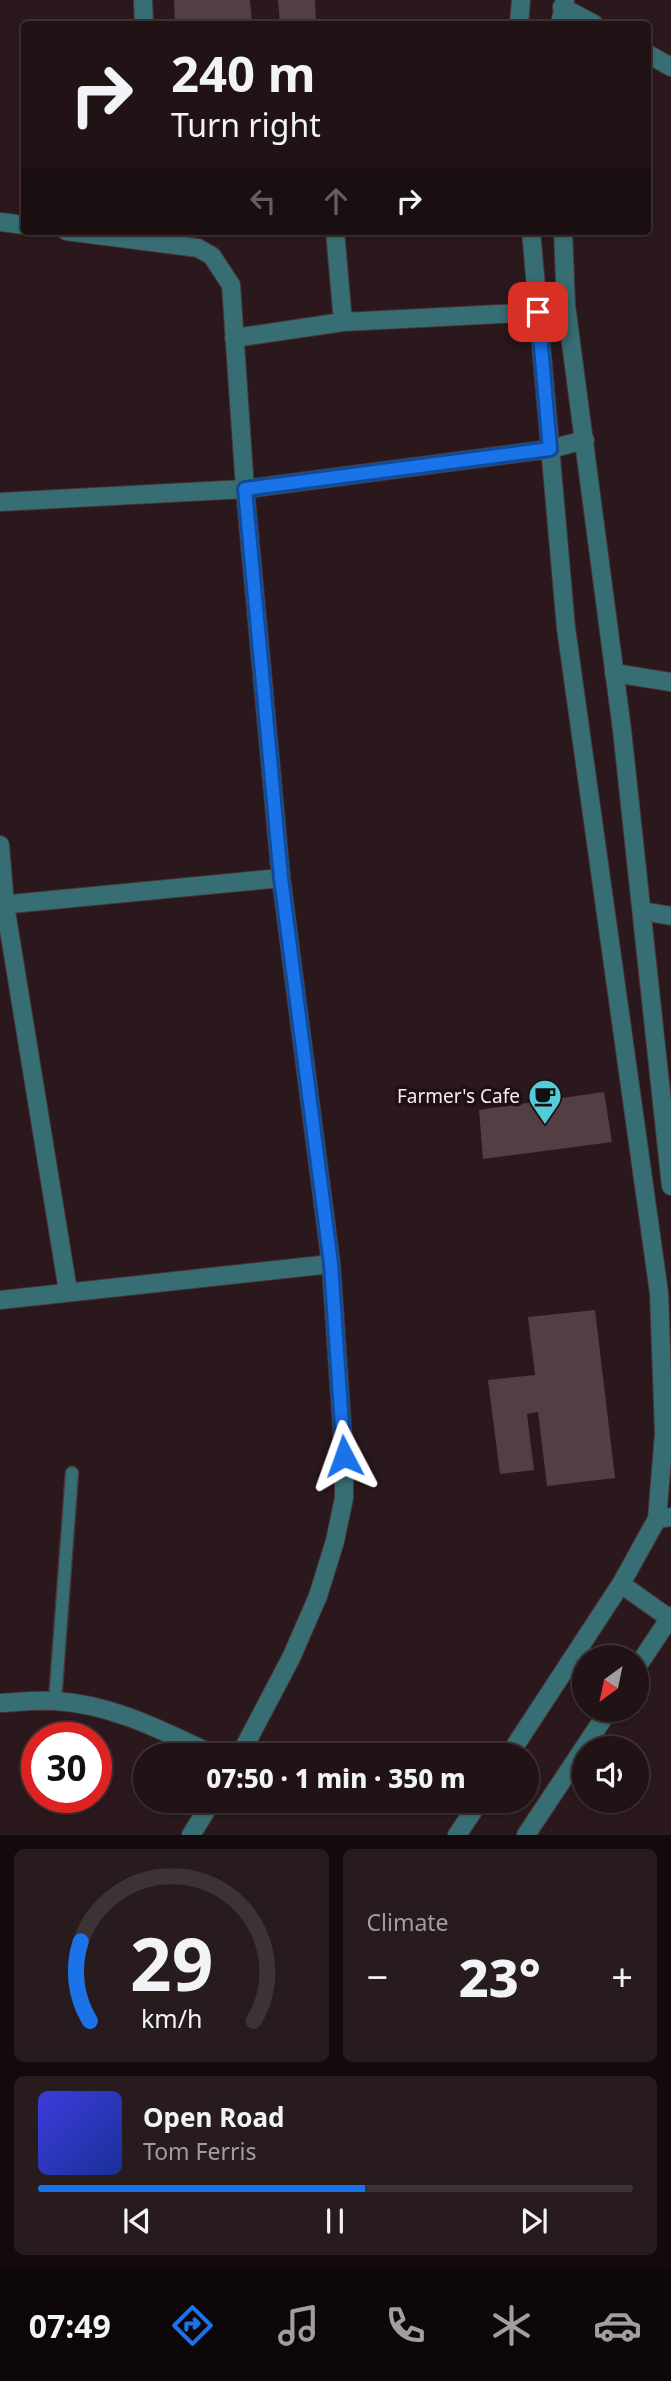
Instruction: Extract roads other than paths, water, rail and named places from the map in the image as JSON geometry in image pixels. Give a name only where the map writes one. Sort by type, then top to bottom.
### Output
[{"type":"street","points":[[143,0],[145,21]]},
{"type":"street","points":[[519,21],[521,0]]},
{"type":"street","points":[[562,10],[587,21]]},
{"type":"street","points":[[651,56],[671,67]]},
{"type":"street","points":[[0,222],[21,225]]},
{"type":"street","points":[[125,235],[154,237],[198,248],[212,256],[231,285],[245,489],[281,878],[331,1264],[344,1456],[344,1498],[335,1541],[318,1596],[291,1658],[246,1743]]},
{"type":"street","points":[[335,235],[343,322]]},
{"type":"street","points":[[517,1743],[664,1518],[659,1293],[566,628],[531,235]]},
{"type":"street","points":[[563,235],[566,305],[614,673],[671,1186]]},
{"type":"street","points":[[234,338],[343,322],[538,312]]},
{"type":"street","points":[[0,502],[245,489],[550,449],[585,440]]},
{"type":"street","points":[[614,673],[671,682]]},
{"type":"street","points":[[0,845],[3,905],[68,1291]]},
{"type":"street","points":[[3,905],[281,878]]},
{"type":"street","points":[[642,911],[671,916]]},
{"type":"street","points":[[0,1300],[331,1264]]},
{"type":"street","points":[[621,1584],[670,1617],[649,1649]]},
{"type":"street","points":[[0,1703],[55,1701],[96,1707],[139,1720],[188,1743]]},
{"type":"street","points":[[526,1835],[601,1722]]},
{"type":"street","points":[[191,1835],[205,1813]]},
{"type":"street","points":[[457,1835],[472,1813]]},
{"type":"lane","points":[[55,1701],[72,1473]]},
{"type":"place","name":"Farmer's Cafe","points":[[545,1126]]}]
